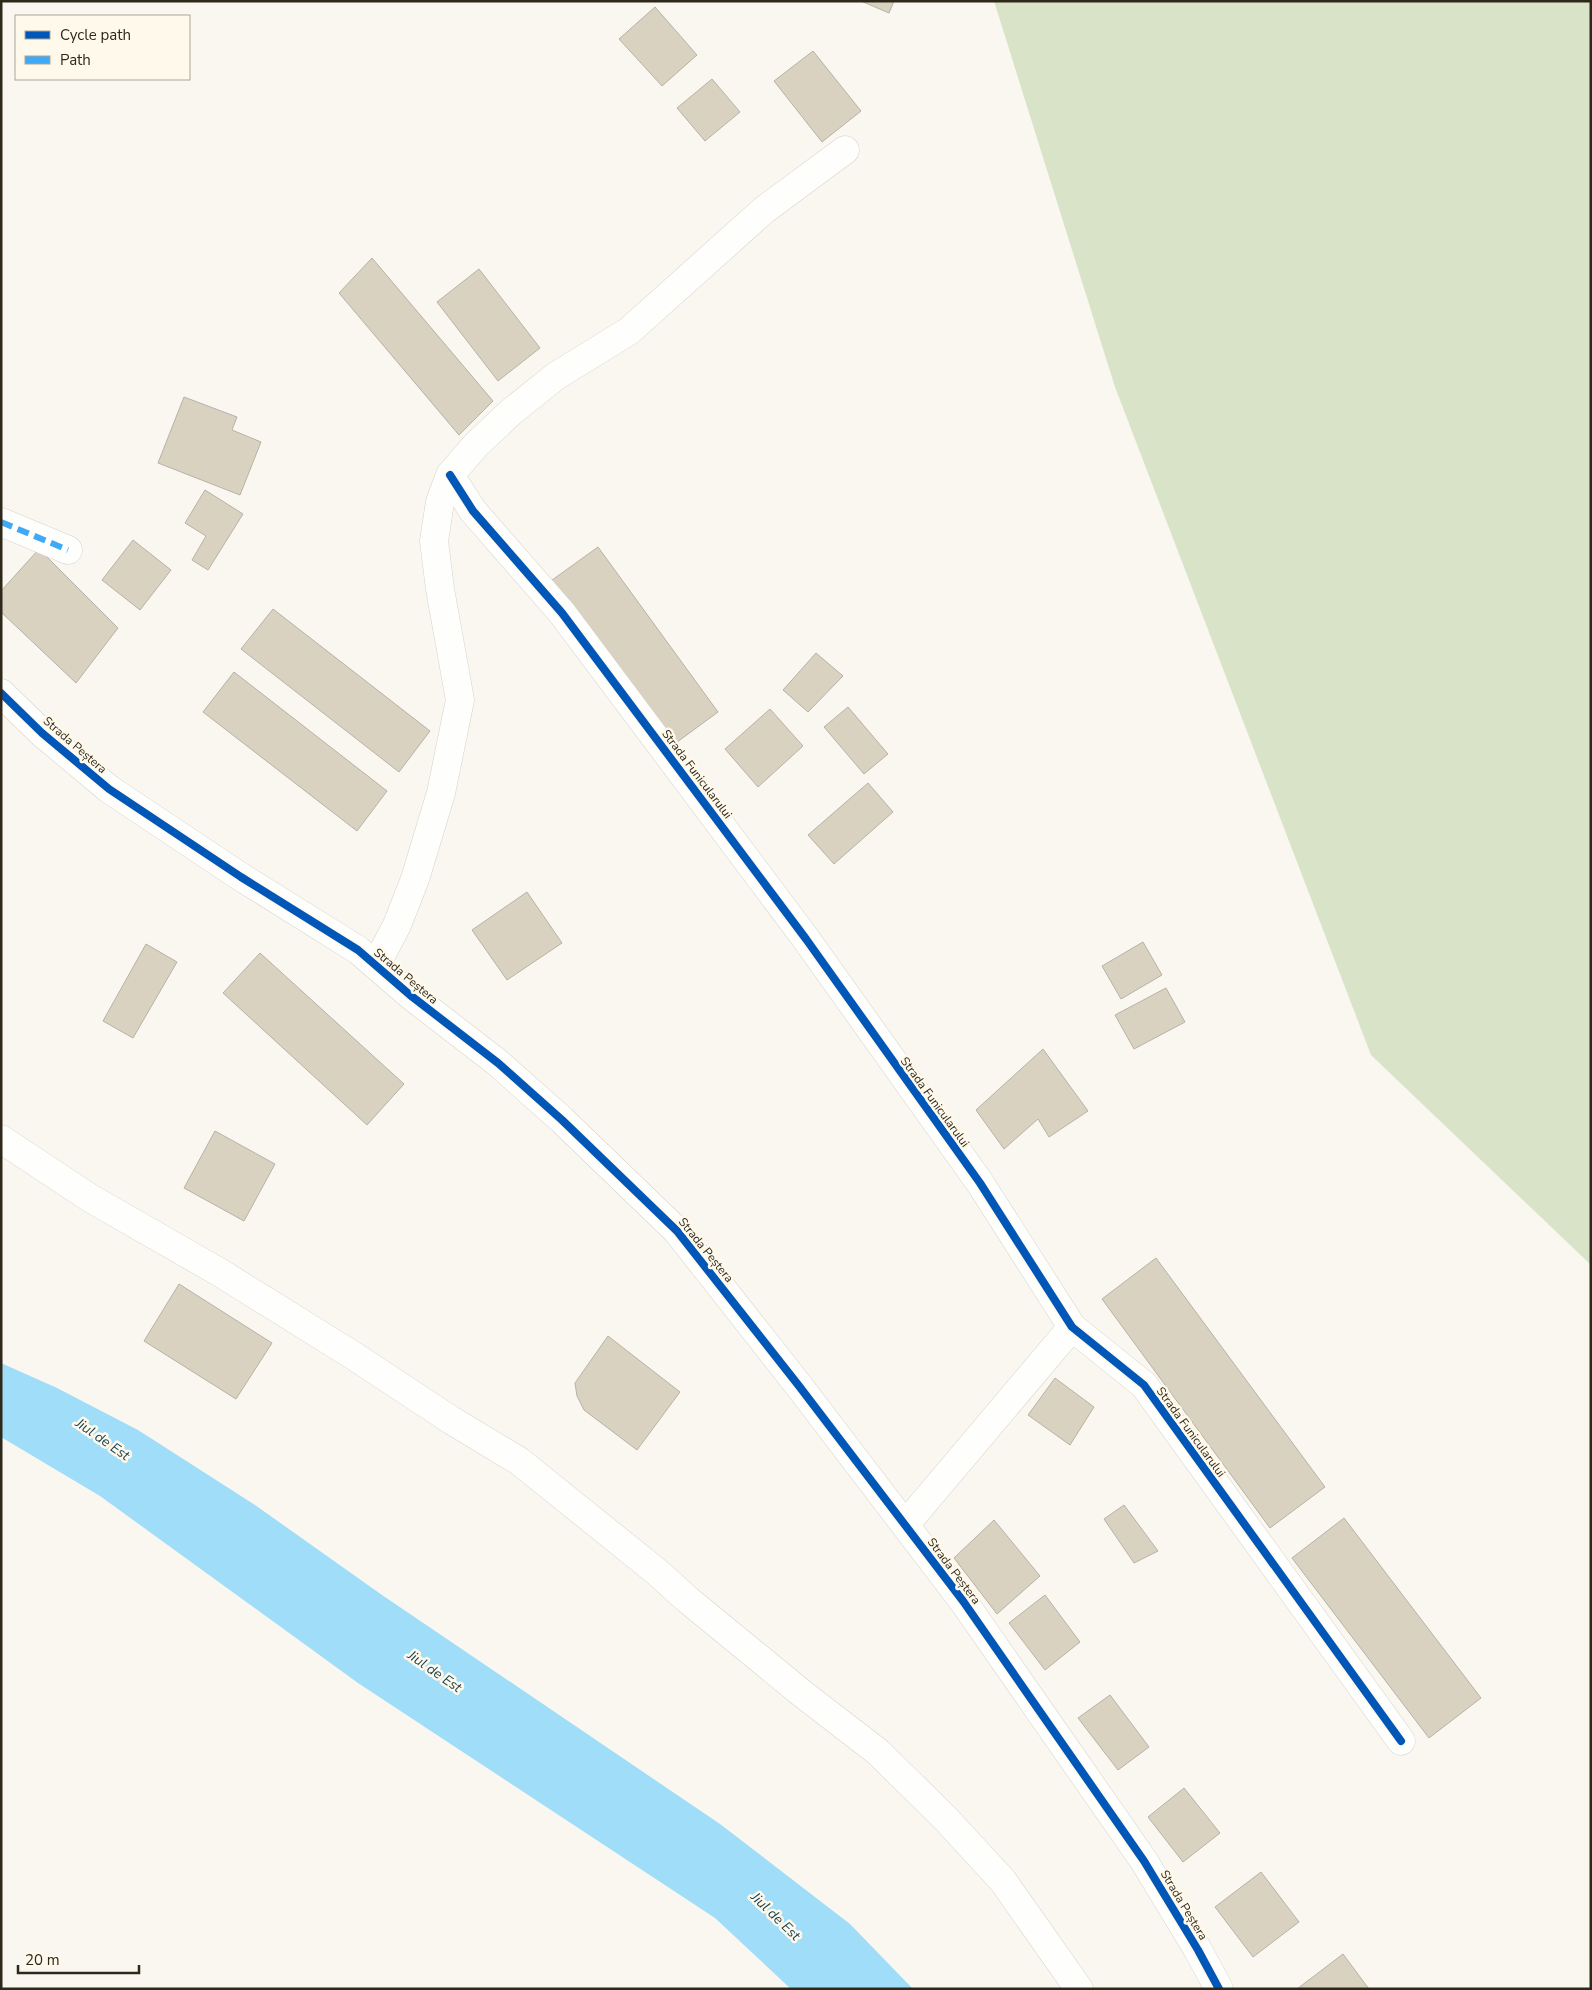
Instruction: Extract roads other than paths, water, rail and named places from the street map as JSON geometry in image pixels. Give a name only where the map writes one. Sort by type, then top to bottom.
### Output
[{"type":"street","points":[[376,966],[397,925],[415,880],[441,793],[460,700],[440,588],[434,542],[440,502],[450,475],[476,445],[511,412],[556,376],[629,331],[764,210],[845,150]]},
{"type":"street","name":"Strada Funicularului","points":[[450,475],[473,512],[562,612],[806,939],[980,1183],[1072,1327],[1144,1386],[1401,1741]]},
{"type":"street","points":[[1,522],[68,550]]},
{"type":"street","name":"Strada Peștera","points":[[1,694],[42,733],[109,789],[241,877],[358,950],[410,995],[498,1063],[555,1113],[677,1231],[793,1378],[962,1601],[1144,1861],[1198,1950],[1219,1989]]},
{"type":"street","points":[[1,1139],[90,1198],[219,1272],[354,1356],[451,1420],[519,1461],[657,1572],[688,1600],[804,1695],[878,1752],[946,1819],[1003,1881],[1079,1989]]},
{"type":"street","points":[[905,1525],[1072,1327]]},
{"type":"water","name":"Jiul de Est","points":[[1,1363],[57,1388],[138,1430],[255,1505],[382,1595],[720,1824],[850,1924],[913,1989],[791,1989],[715,1918],[358,1683],[100,1496],[1,1437]]}]
